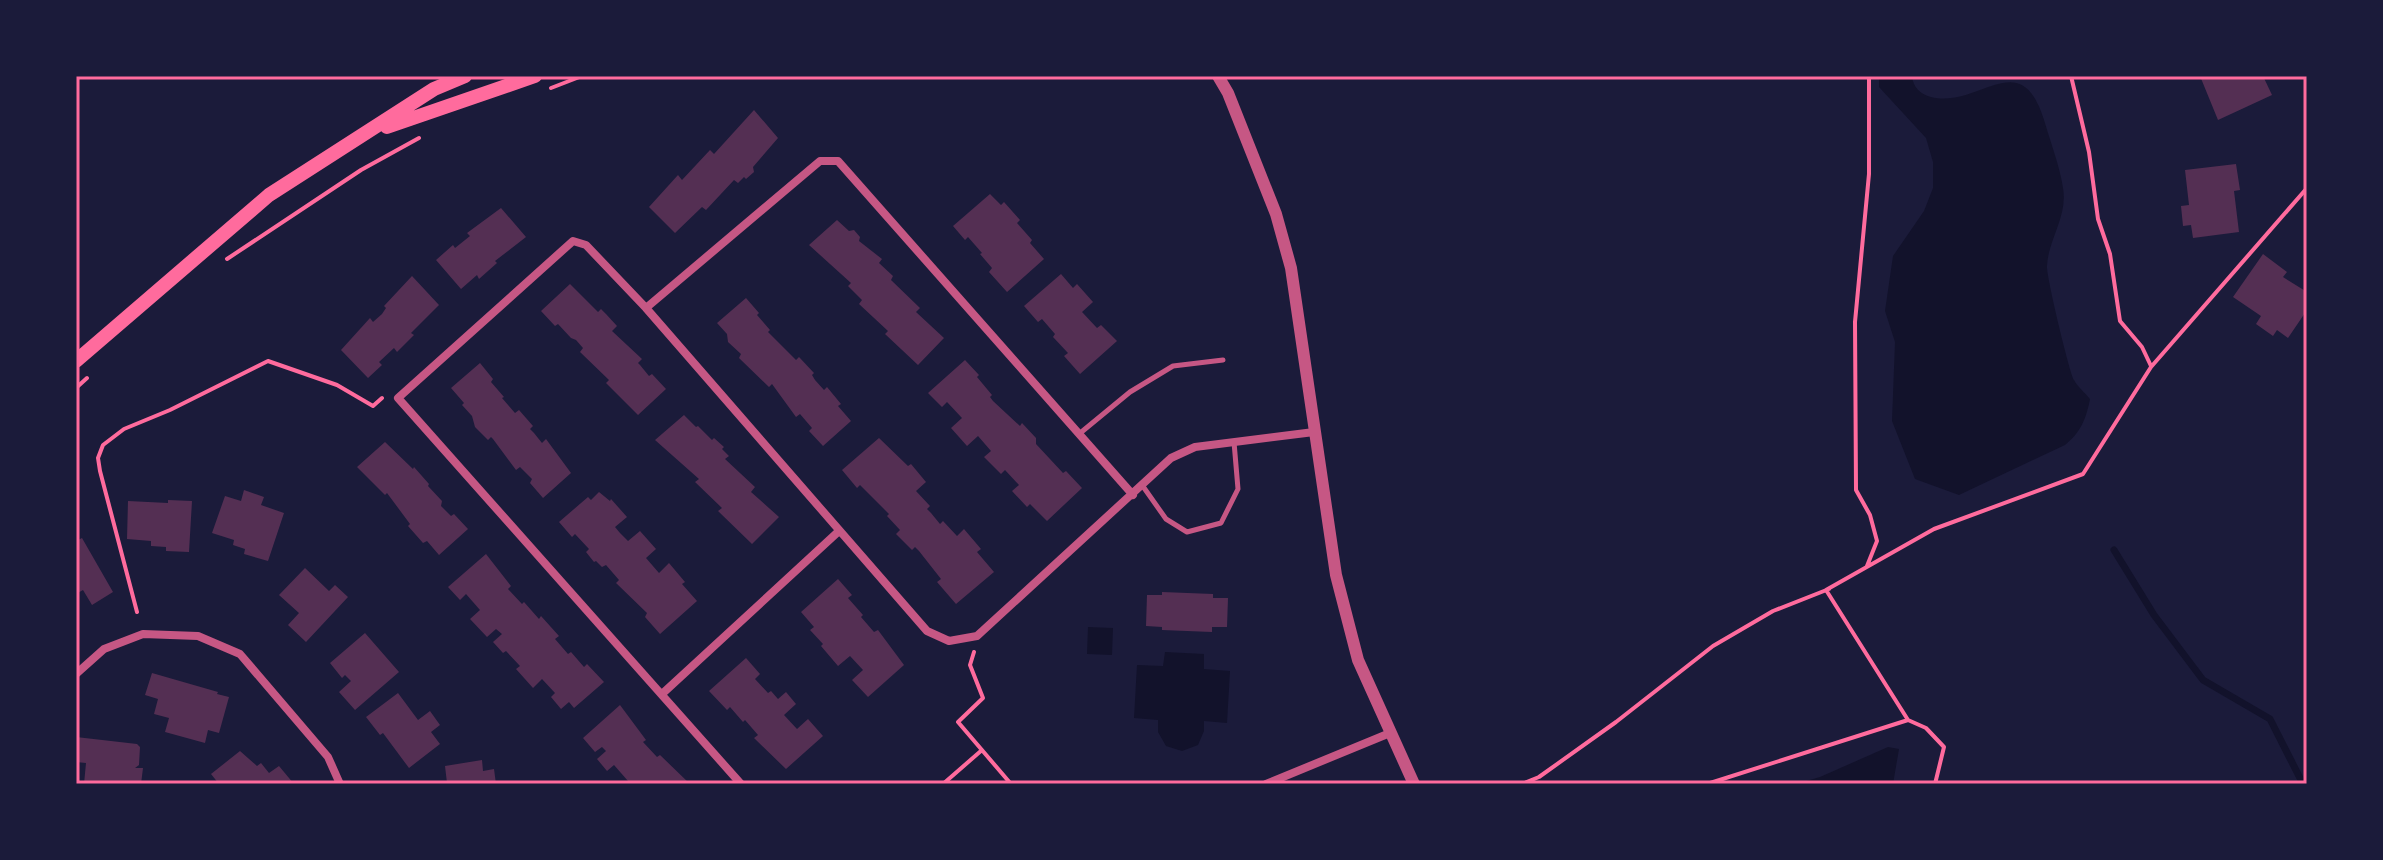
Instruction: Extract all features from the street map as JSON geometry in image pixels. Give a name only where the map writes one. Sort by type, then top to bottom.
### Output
[{"type":"main road","points":[[76,361],[269,195],[434,89],[465,76]]},
{"type":"main road","points":[[364,135],[535,76]]},
{"type":"street","points":[[1218,76],[1228,93],[1276,214],[1291,268],[1336,575],[1358,660],[1414,784]]},
{"type":"street","points":[[646,308],[820,161],[838,161],[1133,495]]},
{"type":"street","points":[[741,784],[398,398],[573,241],[586,245],[646,308],[927,631],[949,641],[977,636],[1171,458],[1195,447],[1314,432]]},
{"type":"street","points":[[662,694],[839,531]]},
{"type":"street","points":[[76,674],[104,649],[143,634],[198,636],[240,654],[328,757],[340,784]]},
{"type":"street","points":[[1266,784],[1390,733]]},
{"type":"lane","points":[[1079,434],[1130,392],[1173,366],[1223,360]]},
{"type":"lane","points":[[1142,485],[1166,519],[1187,532],[1221,523],[1238,489],[1234,442]]},
{"type":"path","points":[[540,91],[582,76]]},
{"type":"path","points":[[1826,590],[1868,566],[1877,541],[1870,515],[1856,490],[1855,322],[1869,174],[1869,76]]},
{"type":"path","points":[[2071,76],[2089,152],[2098,219],[2110,254],[2120,321],[2142,347],[2151,367]]},
{"type":"path","points":[[226,260],[361,170],[427,134]]},
{"type":"path","points":[[1522,784],[1539,777],[1616,722],[1713,646],[1773,611],[1826,590],[1934,529],[2083,474],[2151,367],[2307,188]]},
{"type":"path","points":[[137,612],[100,471],[98,458],[103,445],[124,429],[170,410],[268,361],[337,385],[373,406],[389,390],[398,398]]},
{"type":"path","points":[[76,388],[88,377]]},
{"type":"path","points":[[1826,590],[1908,720],[1926,728],[1944,747],[1935,784]]},
{"type":"path","points":[[977,636],[970,665],[983,698],[958,722],[1011,784]]},
{"type":"path","points":[[1707,784],[1908,720]]},
{"type":"path","points":[[943,784],[982,750]]},
{"type":"shaded area","points":[[1879,76],[1912,76],[1918,90],[1931,97],[1967,95],[2012,82],[2024,86],[2035,99],[2045,123],[2062,180],[2063,208],[2047,266],[2071,373],[2090,399],[2087,413],[2079,430],[2065,445],[1959,495],[1915,479],[1892,421],[1895,342],[1885,311],[1893,256],[1924,211],[1933,188],[1933,162],[1926,138],[1879,87]]},
{"type":"shaded area","points":[[1088,627],[1113,628],[1112,655],[1087,654]]},
{"type":"shaded area","points":[[1165,652],[1204,654],[1204,669],[1230,671],[1227,723],[1204,721],[1204,731],[1198,745],[1182,751],[1166,746],[1158,732],[1158,720],[1134,718],[1137,665],[1163,666]]},
{"type":"shaded area","points":[[1888,747],[1899,749],[1893,784],[1796,784],[1820,777]]},
{"type":"building","points":[[2200,76],[2263,76],[2272,95],[2218,120]]},
{"type":"building","points":[[754,110],[778,138],[753,167],[754,172],[738,183],[734,180],[706,210],[702,207],[675,233],[649,207],[678,175],[682,180],[710,150],[714,154]]},
{"type":"building","points":[[2236,164],[2240,190],[2234,191],[2239,232],[2193,238],[2191,225],[2183,226],[2181,206],[2189,205],[2185,170]]},
{"type":"building","points":[[990,194],[1001,205],[1004,202],[1020,220],[1017,223],[1044,259],[1007,292],[989,272],[992,268],[982,253],[953,226]]},
{"type":"building","points":[[501,208],[526,237],[495,261],[497,263],[479,279],[477,275],[461,289],[436,260],[453,245],[455,248],[470,236],[467,233]]},
{"type":"building","points":[[837,220],[849,231],[854,230],[860,237],[859,241],[882,259],[879,263],[893,276],[891,280],[920,308],[916,312],[944,338],[918,365],[859,304],[862,300],[848,286],[851,283],[809,245]]},
{"type":"building","points":[[2263,254],[2287,272],[2283,277],[2307,292],[2307,310],[2288,338],[2277,330],[2273,336],[2256,324],[2261,316],[2233,297]]},
{"type":"building","points":[[1061,274],[1073,288],[1077,284],[1093,302],[1082,312],[1097,328],[1101,325],[1117,341],[1080,374],[1064,356],[1068,353],[1053,337],[1055,334],[1042,319],[1038,322],[1024,306]]},
{"type":"building","points":[[412,276],[439,305],[397,352],[394,348],[379,362],[382,365],[368,378],[341,350],[370,318],[373,322],[382,314],[386,308],[384,306]]},
{"type":"building","points":[[570,284],[617,326],[612,331],[642,359],[638,363],[649,376],[652,374],[666,389],[638,415],[580,352],[583,348],[576,340],[558,324],[555,326],[541,311]]},
{"type":"building","points":[[746,298],[770,330],[768,332],[814,373],[815,380],[824,390],[827,387],[851,421],[823,446],[809,431],[812,428],[800,414],[796,417],[772,384],[769,387],[739,358],[741,354],[728,342],[727,334],[717,323]]},
{"type":"building","points":[[965,360],[979,375],[977,377],[992,395],[993,401],[1020,426],[1022,423],[1036,438],[1036,444],[1082,488],[1047,521],[1012,491],[1019,485],[1005,470],[1001,474],[984,457],[991,451],[978,436],[967,446],[951,428],[962,418],[947,402],[942,407],[928,393]]},
{"type":"building","points":[[480,363],[493,379],[491,382],[502,398],[515,413],[519,410],[542,443],[546,439],[571,473],[543,498],[530,483],[532,479],[520,467],[516,470],[493,439],[488,440],[475,427],[472,416],[462,405],[464,403],[451,388]]},
{"type":"building","points":[[684,415],[724,447],[722,449],[729,456],[725,459],[755,487],[751,492],[779,517],[752,544],[718,511],[722,508],[695,482],[699,479],[655,440]]},
{"type":"building","points":[[879,438],[908,466],[911,464],[926,482],[916,491],[930,506],[927,509],[940,524],[943,521],[957,536],[964,529],[981,549],[977,552],[994,572],[956,604],[937,582],[941,579],[919,551],[915,547],[912,550],[896,534],[900,530],[887,516],[889,514],[860,485],[857,488],[842,470]]},
{"type":"building","points":[[385,442],[414,467],[442,501],[441,506],[468,529],[439,555],[408,526],[410,524],[387,493],[385,495],[357,467]]},
{"type":"building","points":[[244,490],[264,497],[261,505],[284,513],[268,561],[244,554],[245,549],[233,545],[234,540],[212,533],[225,496],[241,501]]},
{"type":"building","points":[[599,492],[611,499],[627,517],[615,527],[620,533],[628,541],[640,531],[656,549],[646,558],[659,573],[669,563],[697,601],[660,634],[645,617],[647,613],[616,583],[619,580],[606,565],[602,567],[594,562],[586,552],[589,549],[575,534],[572,537],[559,522],[588,497],[591,500]]},
{"type":"building","points":[[168,500],[192,501],[189,552],[166,551],[166,547],[151,546],[151,541],[127,539],[128,501],[168,503]]},
{"type":"building","points":[[82,538],[113,592],[92,605],[83,590],[76,594],[76,541]]},
{"type":"building","points":[[486,554],[511,586],[508,589],[539,619],[541,616],[559,636],[555,639],[568,654],[571,652],[584,667],[587,664],[604,682],[574,708],[569,702],[561,709],[551,697],[555,693],[542,679],[533,688],[516,669],[520,666],[493,642],[502,634],[496,629],[487,637],[470,619],[480,610],[466,594],[460,600],[448,587]]},
{"type":"building","points":[[305,568],[329,591],[335,585],[348,597],[306,642],[288,625],[299,613],[279,595]]},
{"type":"building","points":[[838,579],[852,595],[848,598],[863,615],[861,617],[874,632],[878,630],[904,665],[868,697],[852,680],[863,670],[850,656],[838,666],[810,630],[814,627],[801,612]]},
{"type":"building","points":[[1162,592],[1213,594],[1213,598],[1228,598],[1227,627],[1212,627],[1212,632],[1162,630],[1162,627],[1146,626],[1147,595],[1162,595]]},
{"type":"building","points":[[365,633],[399,672],[355,710],[339,692],[351,681],[345,675],[342,678],[330,663]]},
{"type":"building","points":[[746,658],[760,674],[755,679],[768,693],[771,691],[778,699],[786,692],[796,704],[784,715],[797,729],[808,719],[823,736],[786,769],[754,738],[758,735],[745,720],[743,722],[730,707],[727,710],[709,691]]},
{"type":"building","points":[[152,673],[229,697],[219,733],[208,730],[205,743],[165,732],[169,718],[154,714],[158,699],[145,695]]},
{"type":"building","points":[[398,693],[418,720],[430,711],[440,725],[431,732],[440,744],[409,768],[383,733],[380,735],[366,717]]},
{"type":"building","points":[[620,705],[646,740],[643,742],[690,784],[625,784],[628,781],[614,765],[607,771],[597,759],[606,751],[602,747],[595,752],[583,738]]},
{"type":"building","points":[[76,737],[137,744],[140,747],[139,765],[135,768],[143,768],[141,784],[84,784],[86,763],[76,762]]},
{"type":"building","points":[[240,751],[257,766],[261,763],[269,773],[279,766],[294,784],[219,784],[211,774]]},
{"type":"building","points":[[482,760],[483,771],[494,769],[496,784],[447,783],[445,766]]},
{"type":"waterway","points":[[2114,550],[2154,615],[2203,680],[2270,719],[2303,784]]}]
